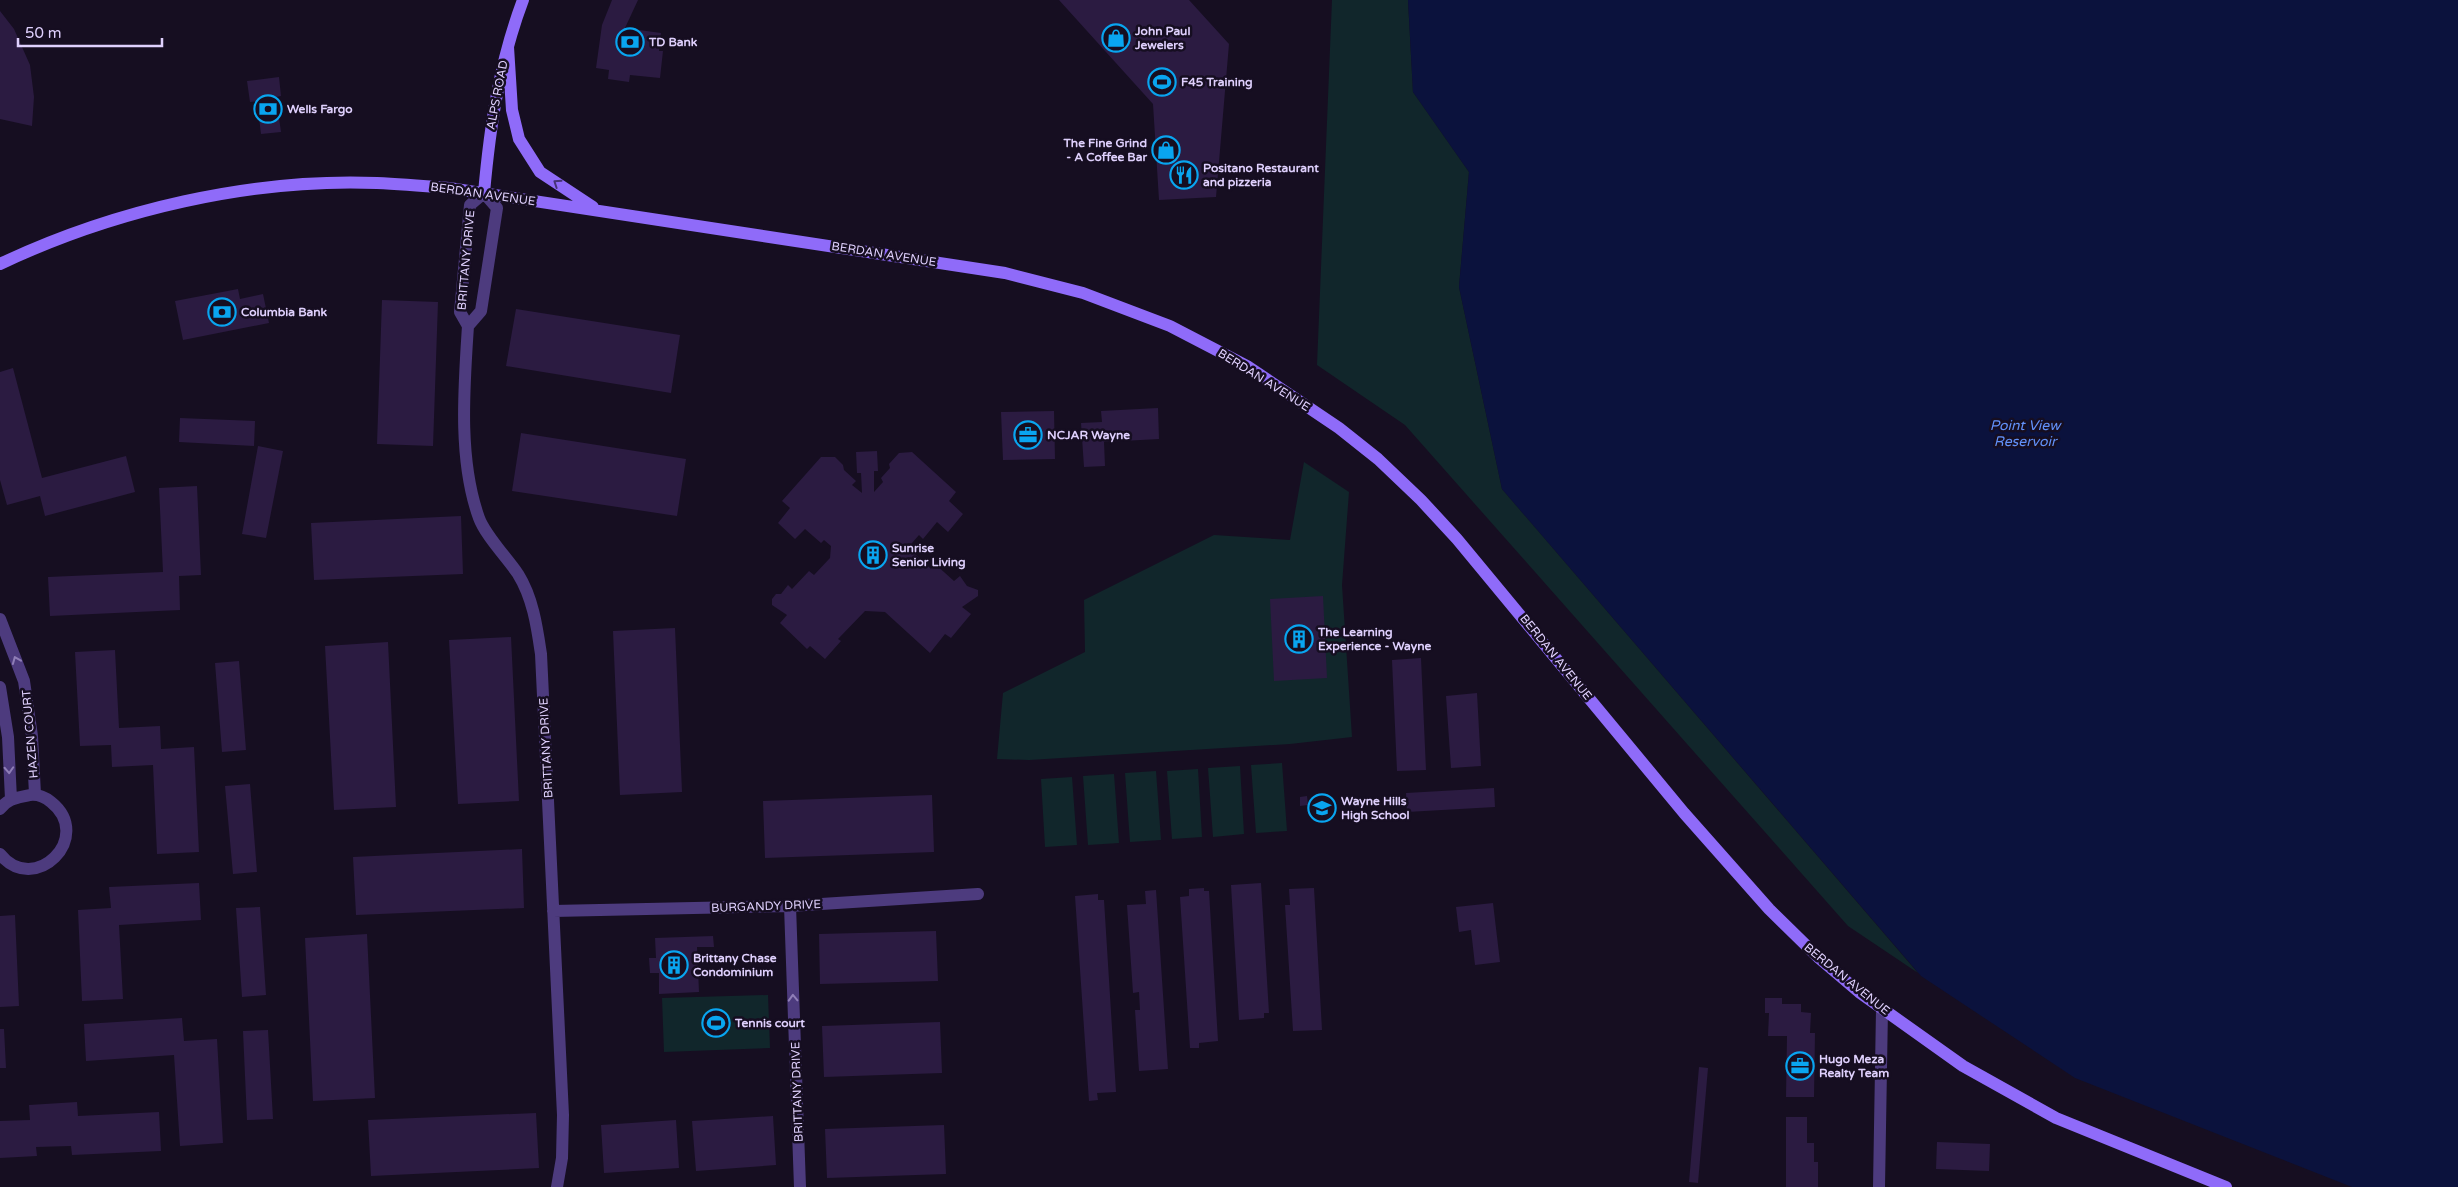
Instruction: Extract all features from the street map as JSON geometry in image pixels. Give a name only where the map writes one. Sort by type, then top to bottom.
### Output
[{"type":"main road","name":"ALPS ROAD","points":[[484,193],[490,124],[508,47],[523,0]]},
{"type":"main road","points":[[508,47],[512,110],[519,139],[540,172],[597,210]]},
{"type":"main road","name":"BERDAN AVENUE","points":[[0,264],[77,231],[152,208],[190,199],[293,185],[376,183],[449,188],[1006,273],[1083,293],[1170,326],[1247,366],[1339,428],[1378,459],[1422,500],[1516,608],[1684,813],[1769,909],[1818,958],[1882,1008],[1963,1066],[2056,1118],[2226,1187]]},
{"type":"street","name":"BRITTANY DRIVE","points":[[468,326],[481,311],[497,208],[484,193],[470,205],[469,213],[460,312],[468,326],[463,398],[469,473],[480,520],[519,577],[535,612],[541,654],[563,1115],[562,1158],[557,1187]]},
{"type":"street","name":"HAZEN COURT","points":[[0,619],[24,681],[32,736],[35,794]]},
{"type":"street","name":"HAZEN COURT","points":[[0,687],[8,737],[11,799],[35,794],[47,799],[57,807],[64,818],[66,831],[64,844],[58,855],[42,866],[25,869],[14,865],[0,854]]},
{"type":"street","points":[[0,809],[11,799]]},
{"type":"street","name":"BURGANDY DRIVE","points":[[553,911],[790,906],[978,894]]},
{"type":"street","name":"BRITTANY DRIVE","points":[[790,906],[800,1187]]},
{"type":"street","points":[[1879,1187],[1882,1008]]},
{"type":"green space","points":[[1332,0],[1408,0],[1413,92],[1469,172],[1459,287],[1502,489],[1918,973],[1848,926],[1405,425],[1317,365]]},
{"type":"green space","points":[[1304,462],[1349,492],[1342,585],[1352,737],[1290,744],[1029,760],[997,759],[1003,693],[1085,652],[1084,600],[1214,535],[1290,540]]},
{"type":"green space","points":[[1282,763],[1287,831],[1256,833],[1251,765]]},
{"type":"green space","points":[[1240,766],[1244,834],[1213,837],[1208,768]]},
{"type":"green space","points":[[1198,769],[1202,837],[1172,839],[1167,771]]},
{"type":"green space","points":[[1156,771],[1161,840],[1130,842],[1125,773]]},
{"type":"green space","points":[[1114,774],[1119,843],[1088,845],[1083,776]]},
{"type":"green space","points":[[1072,777],[1077,845],[1045,847],[1041,779]]},
{"type":"green space","name":"Tennis court","points":[[768,995],[770,1048],[664,1052],[662,998]]},
{"type":"water","name":"Point View Reservoir","points":[[1408,0],[2458,0],[2458,1187],[2352,1187],[2075,1078],[1921,976],[1502,489],[1459,287],[1469,172],[1413,92]]},
{"type":"building","name":"TD Bank","points":[[612,0],[638,0],[625,28],[661,33],[659,51],[663,51],[660,78],[630,75],[629,82],[608,79],[609,70],[596,68],[602,25]]},
{"type":"building","points":[[1059,0],[1189,0],[1229,44],[1216,197],[1159,200],[1153,104]]},
{"type":"building","points":[[0,11],[14,29],[30,65],[34,97],[32,126],[0,119]]},
{"type":"building","name":"Wells Fargo","points":[[279,77],[281,96],[276,97],[281,132],[261,134],[257,101],[250,102],[247,81]]},
{"type":"building","name":"Columbia Bank","points":[[238,289],[240,299],[263,294],[269,323],[183,340],[175,301]]},
{"type":"building","points":[[382,300],[438,302],[433,446],[377,444]]},
{"type":"building","points":[[516,309],[680,335],[671,393],[506,366]]},
{"type":"building","points":[[13,368],[42,478],[126,456],[135,492],[45,516],[40,496],[7,505],[0,480],[0,372]]},
{"type":"building","points":[[1158,408],[1159,439],[1104,442],[1105,466],[1084,467],[1081,423],[1102,422],[1101,411]]},
{"type":"building","name":"NCJAR Wayne","points":[[1054,411],[1055,459],[1003,460],[1001,412]]},
{"type":"building","points":[[180,418],[255,421],[254,446],[179,442]]},
{"type":"building","points":[[521,433],[686,459],[677,516],[512,491]]},
{"type":"building","points":[[258,446],[283,451],[266,538],[242,534]]},
{"type":"building","name":"Sunrise Senior Living","points":[[877,451],[878,471],[874,471],[874,492],[883,482],[881,478],[890,468],[889,464],[899,453],[912,452],[956,492],[949,501],[963,514],[948,532],[937,522],[923,539],[919,535],[912,543],[913,552],[931,569],[935,564],[954,581],[960,576],[967,586],[978,590],[978,596],[962,607],[971,614],[951,638],[945,634],[930,653],[885,612],[865,611],[838,639],[841,641],[825,659],[810,646],[807,649],[780,623],[787,615],[772,605],[772,599],[776,594],[781,594],[788,585],[792,589],[809,571],[814,575],[830,558],[831,546],[824,540],[821,543],[805,529],[795,539],[778,523],[790,508],[782,501],[821,457],[835,457],[843,465],[844,470],[856,481],[852,485],[862,493],[861,473],[857,473],[856,452]]},
{"type":"building","points":[[197,486],[201,575],[179,576],[180,610],[50,616],[48,577],[163,572],[159,488]]},
{"type":"building","points":[[461,516],[463,574],[314,580],[311,523]]},
{"type":"building","name":"The Learning Experience - Wayne","points":[[1323,596],[1327,678],[1274,681],[1270,599]]},
{"type":"building","points":[[675,628],[682,792],[620,795],[613,631]]},
{"type":"building","points":[[511,637],[519,801],[458,804],[449,640]]},
{"type":"building","points":[[388,642],[396,807],[334,810],[325,646]]},
{"type":"building","points":[[115,650],[119,728],[160,726],[161,749],[194,747],[199,852],[157,854],[153,765],[112,767],[111,745],[80,746],[75,652]]},
{"type":"building","points":[[1421,658],[1426,770],[1397,771],[1392,660]]},
{"type":"building","points":[[239,661],[246,750],[222,752],[215,663]]},
{"type":"building","points":[[1477,693],[1481,766],[1451,768],[1446,696]]},
{"type":"building","points":[[250,784],[257,872],[233,874],[225,786]]},
{"type":"building","points":[[1494,788],[1495,807],[1407,812],[1406,793]]},
{"type":"building","points":[[932,795],[934,852],[765,858],[763,801]]},
{"type":"building","points":[[1307,796],[1308,805],[1300,806],[1300,797]]},
{"type":"building","points":[[522,849],[524,908],[356,915],[353,857]]},
{"type":"building","points":[[199,883],[201,920],[119,925],[123,999],[82,1001],[78,910],[111,908],[109,887]]},
{"type":"building","points":[[1261,883],[1269,1013],[1264,1013],[1264,1018],[1239,1020],[1231,885]]},
{"type":"building","points":[[1204,888],[1204,891],[1209,891],[1218,1041],[1199,1043],[1199,1048],[1190,1048],[1180,897],[1189,896],[1189,889]]},
{"type":"building","points":[[1314,888],[1322,1030],[1293,1031],[1285,905],[1290,905],[1289,889]]},
{"type":"building","points":[[1156,890],[1168,1069],[1139,1071],[1135,1010],[1140,1010],[1139,992],[1133,993],[1127,905],[1146,904],[1145,891]]},
{"type":"building","points":[[1098,894],[1098,900],[1104,900],[1116,1092],[1097,1093],[1098,1100],[1089,1101],[1075,896]]},
{"type":"building","points":[[1493,903],[1500,962],[1475,965],[1471,930],[1459,932],[1456,907]]},
{"type":"building","points":[[260,907],[266,995],[242,997],[236,908]]},
{"type":"building","points":[[15,915],[19,1006],[0,1007],[0,916]]},
{"type":"building","points":[[936,931],[938,981],[820,984],[819,934]]},
{"type":"building","points":[[367,934],[375,1098],[313,1101],[305,938]]},
{"type":"building","name":"Brittany Chase Condominium","points":[[713,936],[714,947],[697,947],[699,992],[659,994],[659,973],[650,973],[649,958],[656,958],[655,938]]},
{"type":"building","name":"Hugo Meza Realty Team","points":[[1765,998],[1782,998],[1782,1004],[1801,1004],[1801,1012],[1811,1013],[1810,1033],[1815,1033],[1814,1097],[1786,1097],[1787,1036],[1768,1036],[1769,1013],[1765,1013]]},
{"type":"building","points":[[182,1018],[184,1041],[217,1039],[223,1143],[180,1146],[174,1055],[86,1061],[84,1024]]},
{"type":"building","points":[[940,1022],[942,1073],[824,1077],[822,1026]]},
{"type":"building","points":[[0,1029],[4,1029],[6,1068],[0,1068]]},
{"type":"building","points":[[268,1030],[273,1119],[247,1120],[243,1031]]},
{"type":"building","points":[[1699,1067],[1708,1068],[1698,1183],[1689,1182]]},
{"type":"building","points":[[77,1102],[78,1116],[159,1112],[161,1151],[72,1155],[71,1146],[36,1147],[37,1156],[0,1158],[0,1121],[30,1120],[29,1105]]},
{"type":"building","points":[[536,1113],[539,1168],[371,1176],[368,1120]]},
{"type":"building","points":[[773,1116],[776,1165],[696,1171],[692,1121]]},
{"type":"building","points":[[1786,1117],[1807,1117],[1807,1143],[1814,1143],[1814,1162],[1818,1162],[1818,1187],[1786,1187]]},
{"type":"building","points":[[676,1120],[679,1168],[604,1173],[601,1125]]},
{"type":"building","points":[[944,1125],[946,1174],[827,1178],[825,1129]]},
{"type":"building","points":[[1937,1142],[1990,1144],[1989,1171],[1936,1169]]},
{"type":"place","name":"John Paul Jewelers","points":[[1116,38]]},
{"type":"place","name":"TD Bank","points":[[630,42]]},
{"type":"place","name":"F45 Training","points":[[1162,82]]},
{"type":"place","name":"Wells Fargo","points":[[268,109]]},
{"type":"place","name":"The Fine Grind - A Coffee Bar","points":[[1166,150]]},
{"type":"place","name":"Positano Restaurant and pizzeria","points":[[1184,175]]},
{"type":"place","name":"Columbia Bank","points":[[222,312]]},
{"type":"place","name":"NCJAR Wayne","points":[[1028,435]]},
{"type":"place","name":"Sunrise Senior Living","points":[[873,555]]},
{"type":"place","name":"The Learning Experience - Wayne","points":[[1299,639]]},
{"type":"place","name":"Wayne Hills High School","points":[[1322,808]]},
{"type":"place","name":"Brittany Chase Condominium","points":[[674,965]]},
{"type":"place","name":"Tennis court","points":[[716,1023]]},
{"type":"place","name":"Hugo Meza Realty Team","points":[[1800,1066]]}]
